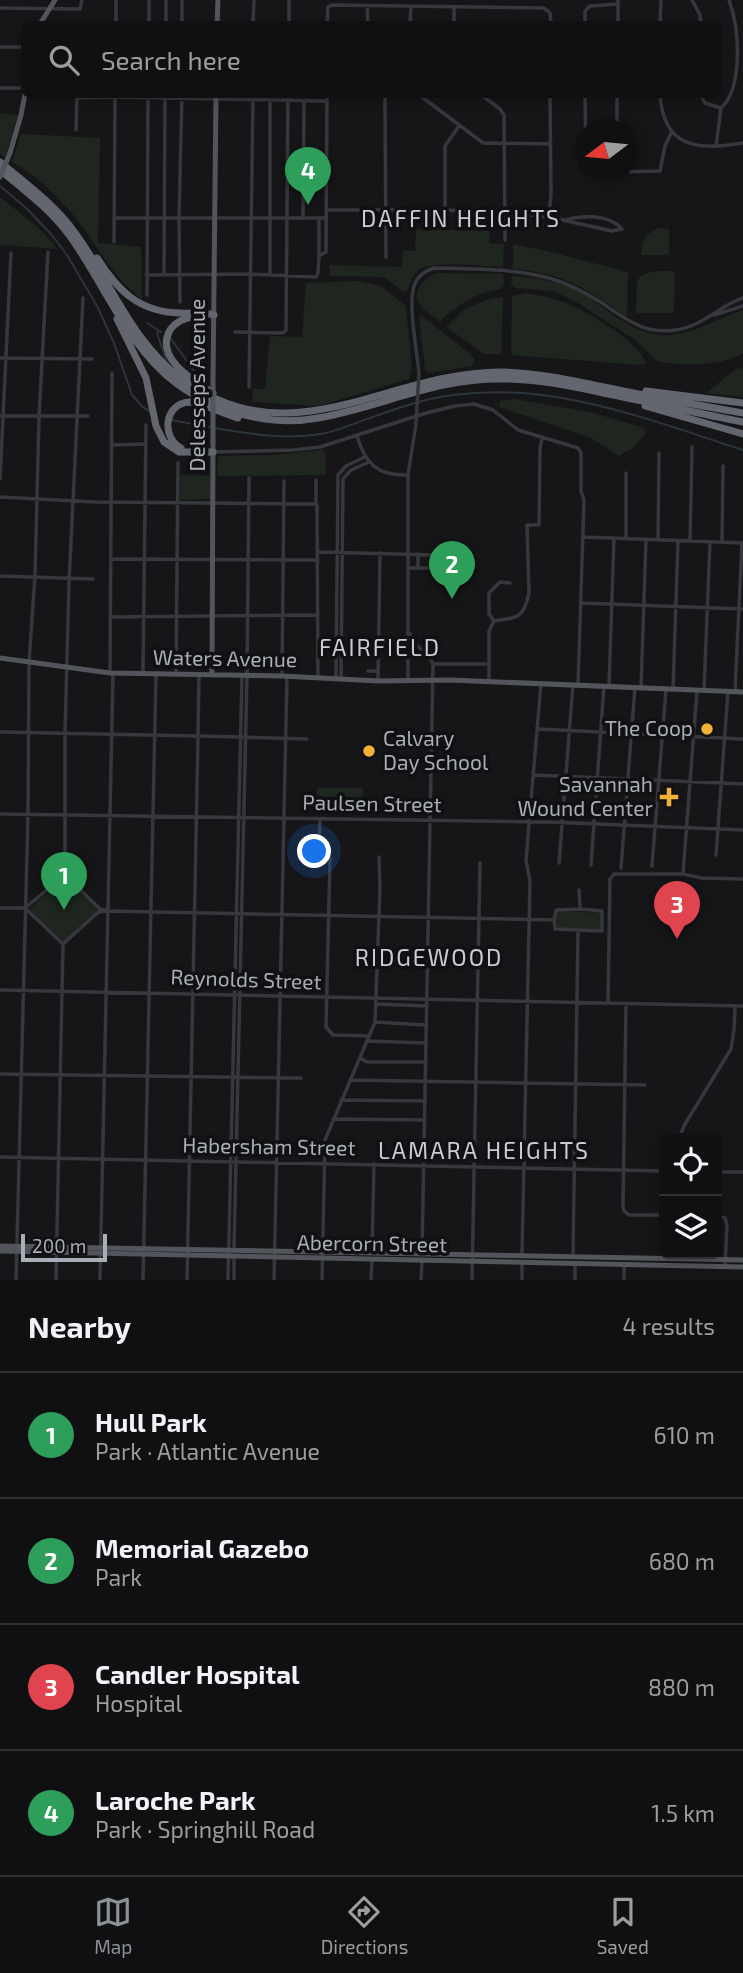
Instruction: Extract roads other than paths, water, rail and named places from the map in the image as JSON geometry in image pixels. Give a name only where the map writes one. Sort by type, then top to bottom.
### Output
[{"type":"highway","points":[[0,162],[59,214],[73,230],[137,332],[156,357],[197,389],[246,409],[308,413],[436,380],[479,373],[572,377],[670,395],[743,403]]},
{"type":"highway","points":[[0,170],[55,218],[68,233],[126,326],[159,369],[185,389],[213,404],[244,415],[276,419],[315,418]]},
{"type":"highway","points":[[35,192],[75,225],[114,283],[132,299],[163,311],[214,315]]},
{"type":"highway","points":[[89,266],[146,378],[156,426],[164,442],[179,452],[213,452]]},
{"type":"highway","points":[[214,315],[179,321],[168,334],[167,349],[170,358],[197,383],[246,409]]},
{"type":"highway","points":[[520,373],[550,376],[743,413]]},
{"type":"highway","points":[[213,452],[178,447],[171,440],[167,429],[172,411],[189,402],[226,415],[287,423],[438,386],[479,379],[535,380],[743,422]]},
{"type":"highway","points":[[587,390],[743,434]]},
{"type":"main road","points":[[42,21],[55,0]]},
{"type":"main road","points":[[217,21],[218,0]]},
{"type":"main road","points":[[0,177],[19,124],[24,98]]},
{"type":"main road","name":"Delesseps Avenue","points":[[212,675],[216,98]]},
{"type":"main road","name":"Waters Avenue","points":[[0,658],[111,673],[285,676],[378,681],[489,681],[743,692]]},
{"type":"main road","name":"Abercorn Street","points":[[0,1245],[17,1249]]},
{"type":"main road","name":"Abercorn Street","points":[[0,1251],[323,1251],[743,1260]]},
{"type":"main road","points":[[364,1260],[372,1252]]},
{"type":"main road","points":[[372,1261],[376,1255],[383,1252]]},
{"type":"main road","name":"Abercorn Street","points":[[232,1253],[275,1258],[372,1261],[743,1267]]},
{"type":"main road","points":[[511,1263],[520,1259],[522,1254]]},
{"type":"main road","points":[[522,1264],[526,1258],[537,1254]]},
{"type":"street","points":[[116,0],[116,21]]},
{"type":"street","points":[[149,0],[149,21]]},
{"type":"street","points":[[166,0],[166,21]]},
{"type":"street","points":[[182,0],[182,21]]},
{"type":"street","points":[[253,21],[254,0]]},
{"type":"street","points":[[289,0],[289,21]]},
{"type":"street","points":[[450,0],[454,21]]},
{"type":"street","points":[[489,0],[489,6]]},
{"type":"street","points":[[660,21],[661,0]]},
{"type":"street","points":[[692,0],[701,21]]},
{"type":"street","points":[[716,146],[721,108],[733,97],[741,79],[743,52],[729,0]]},
{"type":"street","points":[[0,8],[80,9],[82,1]]},
{"type":"street","points":[[585,21],[585,11],[590,6],[618,2],[618,21]]},
{"type":"street","points":[[327,21],[328,7],[341,3],[544,8],[550,13],[551,21]]},
{"type":"street","points":[[367,5],[368,21]]},
{"type":"street","points":[[410,21],[411,6]]},
{"type":"street","points":[[735,20],[743,19]]},
{"type":"street","points":[[0,47],[21,47]]},
{"type":"street","points":[[0,88],[21,88]]},
{"type":"street","points":[[76,130],[77,98]]},
{"type":"street","points":[[114,242],[115,98]]},
{"type":"street","points":[[147,295],[148,98]]},
{"type":"street","points":[[164,275],[165,98]]},
{"type":"street","points":[[180,302],[182,98]]},
{"type":"street","points":[[249,387],[253,98]]},
{"type":"street","points":[[259,98],[282,98]]},
{"type":"street","points":[[235,332],[283,333],[286,330],[288,98]]},
{"type":"street","points":[[293,98],[327,101],[326,252],[319,256]]},
{"type":"street","points":[[385,98],[386,257]]},
{"type":"street","points":[[423,98],[483,143],[551,144]]},
{"type":"street","points":[[485,98],[503,112],[505,240]]},
{"type":"street","points":[[550,98],[550,217]]},
{"type":"street","points":[[585,98],[585,119]]},
{"type":"street","points":[[617,98],[617,119]]},
{"type":"street","points":[[660,98],[661,113],[671,131],[683,141],[699,146],[743,143]]},
{"type":"street","points":[[702,98],[705,103],[721,108]]},
{"type":"street","points":[[270,100],[270,275]]},
{"type":"street","points":[[303,218],[304,100]]},
{"type":"street","points":[[445,210],[445,146],[459,126]]},
{"type":"street","points":[[638,172],[660,171],[671,131]]},
{"type":"street","points":[[326,210],[505,213],[550,217],[563,221],[612,231],[622,229],[616,222],[587,216],[563,221]]},
{"type":"street","points":[[115,218],[326,218]]},
{"type":"street","points":[[146,275],[251,274],[316,277],[319,218]]},
{"type":"street","points":[[16,1280],[28,814],[29,662],[48,252]]},
{"type":"street","points":[[0,479],[11,253]]},
{"type":"street","points":[[408,680],[408,475],[416,424],[419,373],[413,311],[414,286],[425,271],[434,268],[520,272],[547,278],[581,291],[634,325],[656,331],[678,330],[701,323],[726,305],[743,298]]},
{"type":"street","points":[[83,298],[66,668],[65,875],[100,909],[107,911]]},
{"type":"street","points":[[712,315],[743,306]]},
{"type":"street","points":[[0,358],[92,359]]},
{"type":"street","points":[[100,1280],[110,816],[112,373]]},
{"type":"street","points":[[213,452],[305,449],[328,445],[426,413],[474,404],[488,407],[514,427],[578,448],[581,452],[581,491],[584,500],[581,603],[559,863]]},
{"type":"street","points":[[2,416],[88,416]]},
{"type":"street","points":[[143,673],[146,425]]},
{"type":"street","points":[[357,436],[365,457],[378,470],[389,474],[408,475]]},
{"type":"street","points":[[494,621],[518,616],[527,604],[527,525],[538,525],[542,438]]},
{"type":"street","points":[[113,445],[145,444]]},
{"type":"street","points":[[690,541],[692,447]]},
{"type":"street","points":[[658,540],[659,453]]},
{"type":"street","points":[[338,679],[338,475],[365,457]]},
{"type":"street","points":[[340,483],[351,470],[369,462]]},
{"type":"street","points":[[176,674],[178,463]]},
{"type":"street","points":[[722,542],[723,466]]},
{"type":"street","points":[[626,473],[626,538]]},
{"type":"street","points":[[235,1077],[240,995],[239,913],[248,616],[249,478]]},
{"type":"street","points":[[316,480],[318,678]]},
{"type":"street","points":[[274,1280],[286,738],[282,616],[284,481]]},
{"type":"street","points":[[0,497],[112,502],[316,504]]},
{"type":"street","points":[[583,537],[743,543],[735,691]]},
{"type":"street","points":[[591,865],[600,732],[607,686],[614,538]]},
{"type":"street","points":[[621,868],[631,734],[638,687],[646,539]]},
{"type":"street","points":[[673,689],[678,541]]},
{"type":"street","points":[[683,874],[707,608],[710,542]]},
{"type":"street","points":[[317,552],[437,555],[441,563],[436,568],[408,568]]},
{"type":"street","points":[[378,681],[380,554]]},
{"type":"street","points":[[418,554],[418,568]]},
{"type":"street","points":[[111,559],[317,560]]},
{"type":"street","points":[[0,576],[93,579]]},
{"type":"street","points":[[494,621],[489,614],[489,593],[500,583],[510,583]]},
{"type":"street","points":[[581,603],[741,609]]},
{"type":"street","points":[[110,617],[317,615]]},
{"type":"street","points":[[489,681],[489,631],[494,621]]},
{"type":"street","points":[[410,634],[414,643],[428,654],[433,664],[422,1280]]},
{"type":"street","points":[[433,664],[489,664]]},
{"type":"street","points":[[368,671],[378,671]]},
{"type":"street","points":[[143,1280],[156,673]]},
{"type":"street","points":[[187,1280],[199,674]]},
{"type":"street","points":[[522,1254],[530,881],[526,860],[541,683]]},
{"type":"street","points":[[652,866],[666,689]]},
{"type":"street","points":[[716,855],[728,691]]},
{"type":"street","points":[[538,729],[743,739]]},
{"type":"street","points":[[0,732],[307,738]]},
{"type":"street","points":[[534,775],[743,784]]},
{"type":"street","name":"Paulsen Street","points":[[0,814],[529,822],[743,830]]},
{"type":"street","points":[[319,847],[320,819]]},
{"type":"street","points":[[322,1280],[325,1140],[375,1022],[379,857]]},
{"type":"street","points":[[330,858],[326,1027],[333,1035],[426,1043]]},
{"type":"street","points":[[472,1280],[480,863]]},
{"type":"street","points":[[608,1003],[610,901],[614,874],[683,874],[702,878],[743,879]]},
{"type":"street","points":[[0,908],[25,908],[65,875]]},
{"type":"street","points":[[579,890],[580,909]]},
{"type":"street","points":[[25,908],[63,944]]},
{"type":"street","points":[[580,909],[602,911],[602,931],[557,930],[554,927],[556,910],[580,909]]},
{"type":"street","points":[[56,1280],[63,944],[99,912],[554,920]]},
{"type":"street","points":[[234,1280],[234,995],[239,913]]},
{"type":"street","points":[[575,1280],[573,1256],[578,931]]},
{"type":"street","name":"Reynolds Street","points":[[0,990],[240,995],[377,1002],[527,1001],[743,1006]]},
{"type":"street","points":[[377,1002],[427,1006]]},
{"type":"street","points":[[626,1003],[623,1206],[625,1213],[629,1215],[659,1215]]},
{"type":"street","points":[[681,1133],[731,1049],[735,1006]]},
{"type":"street","points":[[375,1022],[426,1025]]},
{"type":"street","points":[[360,1058],[367,1062],[426,1062]]},
{"type":"street","points":[[0,1074],[301,1078]]},
{"type":"street","points":[[349,1080],[645,1085]]},
{"type":"street","points":[[341,1100],[425,1101]]},
{"type":"street","points":[[333,1119],[424,1120]]},
{"type":"street","name":"Habersham Street","points":[[0,1157],[659,1171]]},
{"type":"street","points":[[372,1252],[373,1164]]},
{"type":"street","points":[[722,1172],[743,1172]]},
{"type":"street","points":[[722,1216],[726,1221],[725,1267]]},
{"type":"street","points":[[228,1280],[232,1253]]},
{"type":"street","points":[[624,1280],[625,1257]]},
{"type":"street","points":[[371,1280],[372,1261]]},
{"type":"street","points":[[522,1264],[522,1280]]},
{"type":"waterway","points":[[0,186],[26,208],[67,255],[97,306],[114,343],[132,395],[149,411]]},
{"type":"waterway","points":[[147,323],[158,330]]},
{"type":"waterway","points":[[161,332],[157,333],[166,360]]},
{"type":"waterway","points":[[171,339],[200,379]]},
{"type":"waterway","points":[[215,428],[268,435],[308,436],[330,432],[404,406],[441,397],[490,392],[527,393],[600,406],[743,450]]},
{"type":"waterway","points":[[196,423],[197,410]]},
{"type":"waterway","points":[[171,420],[210,427]]},
{"type":"place","name":"Laroche Park","points":[[308,205]]},
{"type":"place","name":"Memorial Gazebo","points":[[452,599]]},
{"type":"place","name":"The Coop","points":[[707,729]]},
{"type":"place","name":"Calvary Day School","points":[[369,751]]},
{"type":"place","name":"Savannah Wound Center","points":[[669,797]]},
{"type":"place","name":"Hull Park","points":[[64,910]]},
{"type":"place","name":"Candler Hospital","points":[[677,939]]},
{"type":"district","name":"DAFFIN HEIGHTS","points":[[461,219]]},
{"type":"district","name":"FAIRFIELD","points":[[380,648]]},
{"type":"district","name":"RIDGEWOOD","points":[[429,958]]},
{"type":"district","name":"LAMARA HEIGHTS","points":[[484,1151]]}]
